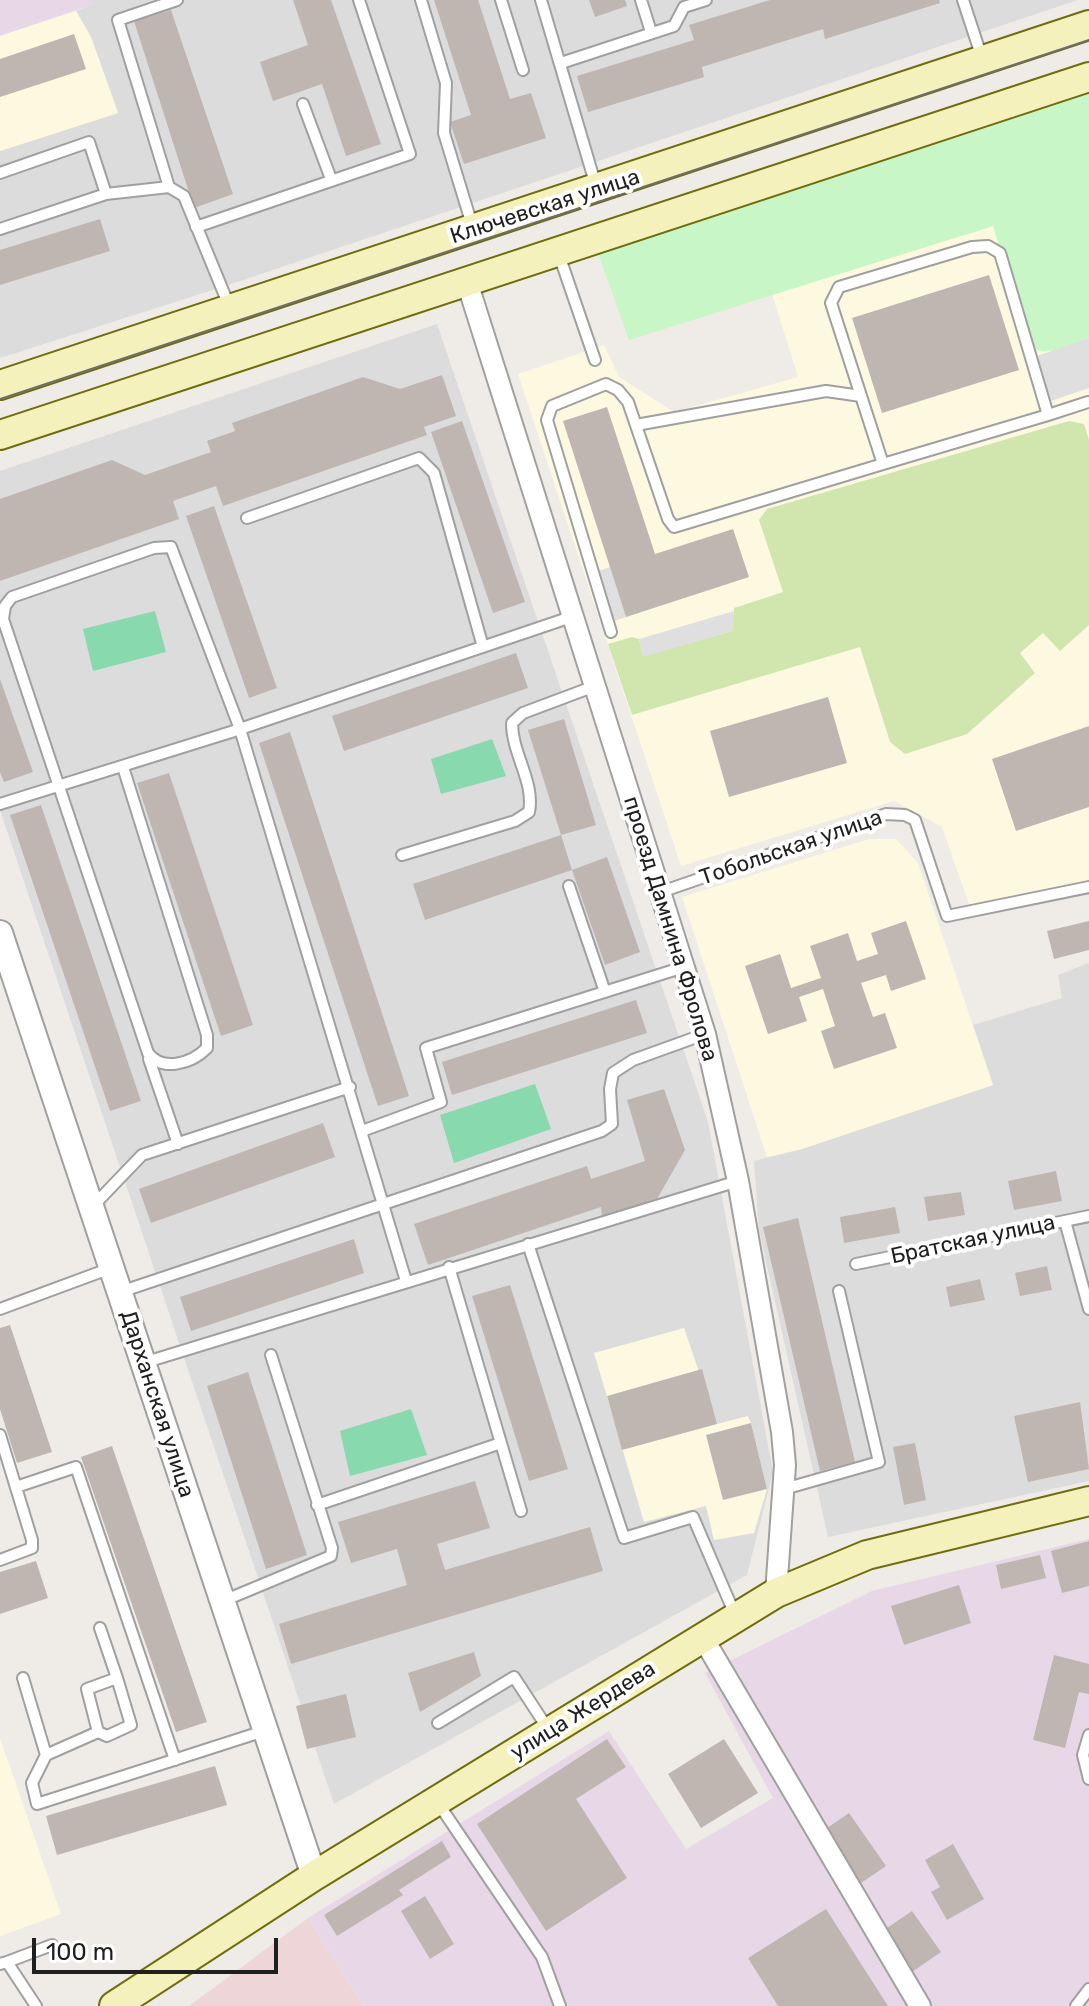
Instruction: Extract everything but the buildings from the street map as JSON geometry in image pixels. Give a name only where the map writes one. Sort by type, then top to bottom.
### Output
[{"type":"main road","name":"Ключевская улица","points":[[0,385],[474,231],[1089,25]]},
{"type":"main road","points":[[0,435],[1089,77]]},
{"type":"main road","name":"улица Жердева","points":[[114,2006],[314,1876],[776,1593],[867,1555],[1089,1501]]},
{"type":"street","name":"проезд Дамнина Фролова","points":[[467,282],[705,1034],[738,1181],[782,1432],[784,1489],[776,1593]]},
{"type":"street","name":"Дарханская улица","points":[[0,933],[314,1876]]},
{"type":"street","points":[[703,1638],[920,2006]]},
{"type":"lane","points":[[169,187],[118,20],[177,0]]},
{"type":"lane","points":[[196,227],[410,154],[359,0]]},
{"type":"lane","points":[[421,0],[446,83],[444,133],[474,231]]},
{"type":"lane","points":[[501,0],[523,70]]},
{"type":"lane","points":[[541,0],[597,190]]},
{"type":"lane","points":[[641,0],[651,32]]},
{"type":"lane","points":[[561,63],[674,26],[684,7],[706,0]]},
{"type":"lane","points":[[965,1],[983,59]]},
{"type":"lane","points":[[303,104],[331,179]]},
{"type":"lane","points":[[0,173],[89,142],[106,194]]},
{"type":"lane","points":[[0,229],[106,194],[169,187],[184,196],[231,310]]},
{"type":"lane","points":[[883,464],[831,303],[832,294],[839,287],[972,247],[988,246],[1000,253],[1048,415]]},
{"type":"lane","points":[[558,252],[595,360]]},
{"type":"lane","points":[[611,632],[548,413],[552,406],[606,384],[618,390],[628,402],[668,519],[674,527],[1088,404],[1089,396]]},
{"type":"lane","points":[[636,425],[826,391],[861,396]]},
{"type":"lane","points":[[247,518],[419,458],[434,473],[483,647]]},
{"type":"lane","points":[[178,1144],[3,619],[5,606],[12,597],[154,548],[171,547],[240,729],[406,1281]]},
{"type":"lane","points":[[0,804],[60,788],[574,616]]},
{"type":"lane","points":[[402,855],[515,821],[529,812],[532,798],[512,742],[512,723],[523,713],[595,686]]},
{"type":"lane","points":[[123,767],[207,1035],[207,1048],[201,1054],[166,1066],[155,1062],[148,1053]]},
{"type":"lane","name":"Тобольская улица","points":[[661,892],[886,814],[905,815],[915,820],[947,916],[1089,887]]},
{"type":"lane","points":[[569,886],[605,992]]},
{"type":"lane","points":[[362,1131],[441,1102],[426,1048],[684,967]]},
{"type":"lane","points":[[120,1292],[602,1131],[612,1124],[610,1089],[613,1073],[633,1060],[705,1034]]},
{"type":"lane","points":[[92,1207],[142,1155],[350,1087]]},
{"type":"lane","points":[[143,1363],[738,1181]]},
{"type":"lane","name":"Братская улица","points":[[856,1264],[1089,1216]]},
{"type":"lane","points":[[1065,1221],[1089,1309]]},
{"type":"lane","points":[[528,1244],[624,1538],[693,1517],[736,1617]]},
{"type":"lane","points":[[0,1309],[112,1267]]},
{"type":"lane","points":[[449,1267],[521,1511]]},
{"type":"lane","points":[[784,1489],[879,1462],[839,1291]]},
{"type":"lane","points":[[223,1601],[331,1556],[332,1548],[271,1355]]},
{"type":"lane","points":[[0,1435],[32,1548],[0,1560]]},
{"type":"lane","points":[[317,1505],[501,1443]]},
{"type":"lane","points":[[16,1487],[76,1467],[175,1760]]},
{"type":"lane","points":[[100,1628],[131,1725],[107,1736],[98,1732],[46,1755],[32,1783],[37,1804],[266,1730]]},
{"type":"lane","points":[[438,1723],[514,1677],[550,1732]]},
{"type":"lane","points":[[23,1678],[46,1755]]},
{"type":"lane","points":[[98,1732],[87,1689],[117,1678]]},
{"type":"lane","points":[[1089,1735],[1083,1755],[1089,1779]]},
{"type":"lane","points":[[437,1801],[542,1957],[560,2006]]},
{"type":"lane","points":[[36,2006],[3,1963],[52,1945]]},
{"type":"lane","points":[[1076,2006],[1089,1989]]},
{"type":"shaded area","points":[[0,0],[93,0],[94,4],[0,36]]},
{"type":"shaded area","points":[[93,0],[1078,0],[222,287],[0,358],[0,151],[118,113],[91,37],[76,11],[93,4]]},
{"type":"shaded area","points":[[76,11],[91,37],[118,113],[0,151],[0,36]]},
{"type":"shaded area","points":[[1089,197],[1089,880],[970,907],[942,827],[894,801],[681,866],[518,374],[604,345],[619,377],[674,412],[798,377],[772,294]]},
{"type":"shaded area","points":[[437,324],[708,1122],[773,1472],[747,1575],[334,1804],[0,810],[0,471]]},
{"type":"shaded area","points":[[1089,338],[1089,388],[1048,402],[1034,357]]},
{"type":"shaded area","points":[[610,567],[626,617],[612,622],[595,572]]},
{"type":"shaded area","points":[[734,611],[732,631],[643,657],[639,639]]},
{"type":"shaded area","points":[[869,839],[896,839],[918,863],[993,1085],[802,1149],[767,1157],[682,897]]},
{"type":"shaded area","points":[[1089,963],[1089,1481],[828,1537],[759,1230],[754,1161],[802,1149],[993,1085],[973,1025],[1062,998],[1058,975]]},
{"type":"shaded area","points":[[684,1328],[717,1424],[748,1416],[751,1423],[767,1489],[754,1533],[714,1540],[706,1506],[644,1522],[594,1353]]},
{"type":"shaded area","points":[[1089,1539],[1089,2006],[364,2006],[308,1918],[609,1731],[686,1849],[773,1798],[705,1673],[872,1591]]},
{"type":"shaded area","points":[[0,1738],[61,1914],[0,1936]]},
{"type":"shaded area","points":[[308,1918],[364,2006],[189,2006]]},
{"type":"green space","points":[[1089,91],[1089,338],[1050,351],[1029,345],[993,226],[629,340],[598,253]]},
{"type":"green space","points":[[1069,421],[1084,424],[1089,440],[1089,625],[1060,651],[1043,633],[1020,653],[1035,673],[967,734],[905,754],[890,742],[860,647],[632,715],[608,644],[632,637],[639,639],[643,656],[732,631],[734,608],[783,592],[759,520],[767,509]]},
{"type":"green space","points":[[155,611],[166,652],[93,671],[83,629]]},
{"type":"green space","points":[[492,739],[506,776],[441,794],[431,759]]},
{"type":"green space","points":[[535,1084],[551,1129],[454,1163],[440,1115]]},
{"type":"green space","points":[[411,1409],[427,1455],[350,1476],[340,1431]]},
{"type":"tram line","points":[[0,399],[1089,40]]}]
